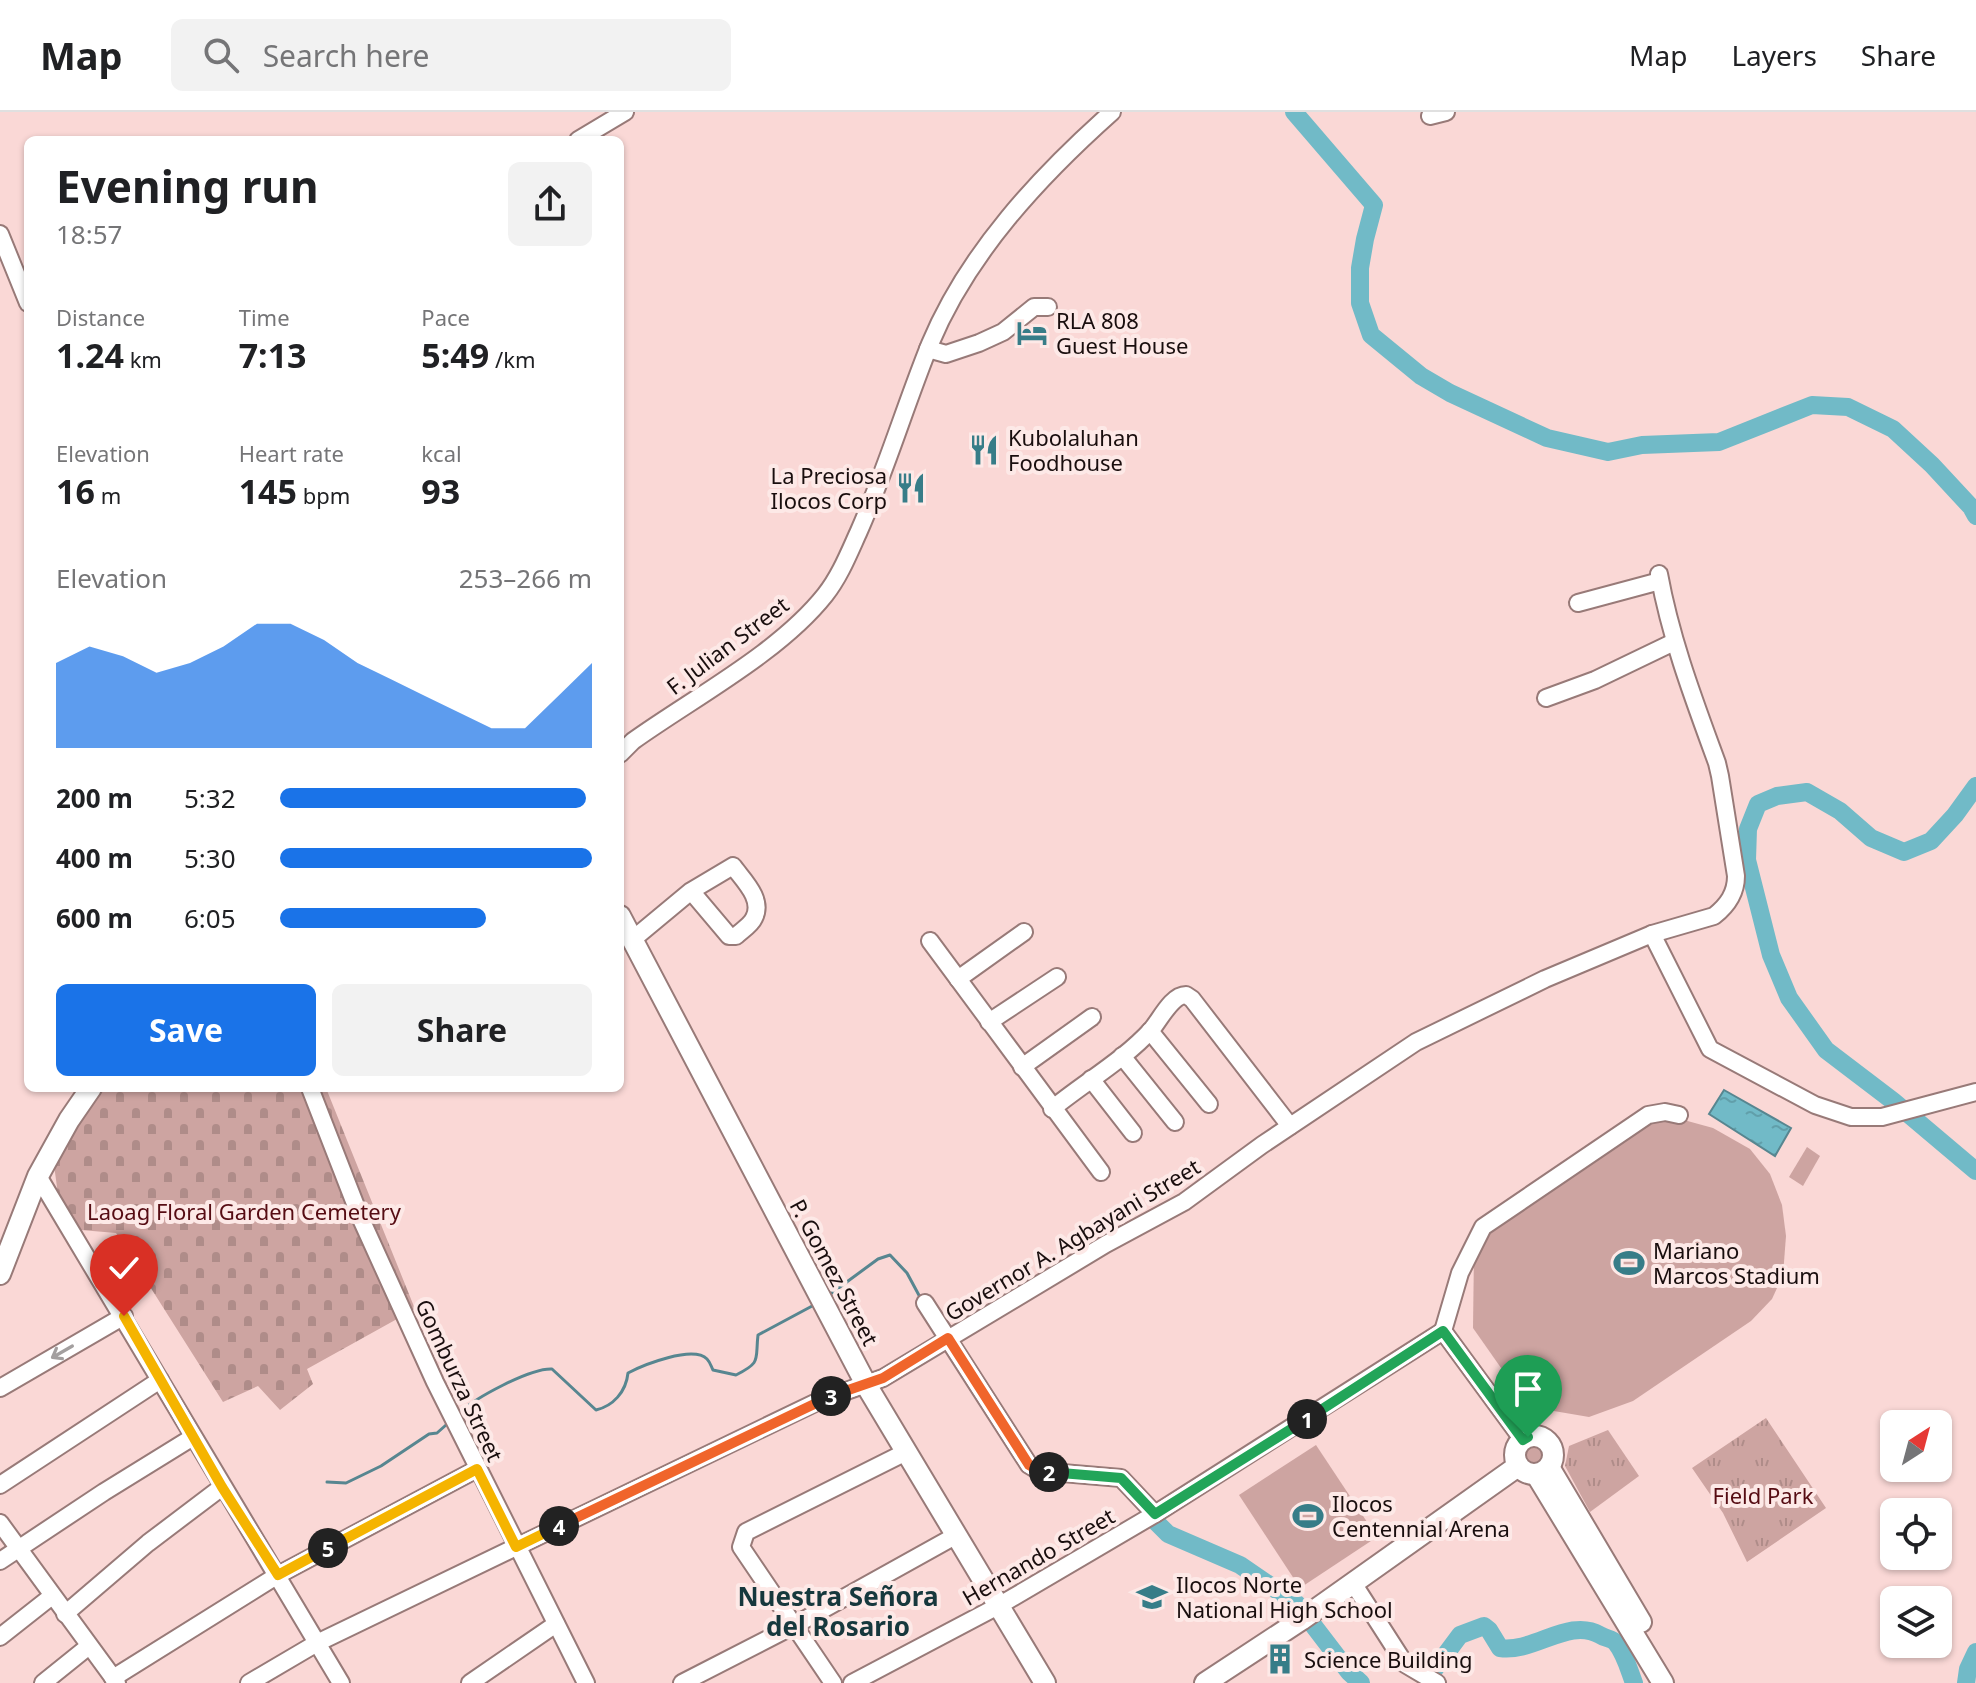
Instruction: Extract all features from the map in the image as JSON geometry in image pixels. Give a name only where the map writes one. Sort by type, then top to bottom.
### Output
[{"type":"main road","name":"P. Gomez Street","points":[[624,924],[867,1385],[1045,1683]]},
{"type":"main road","points":[[0,1274],[38,1176],[88,1092]]},
{"type":"main road","points":[[1205,1683],[1353,1583],[1535,1469],[1553,1457],[1548,1442],[1539,1437],[1523,1440],[1516,1449],[1535,1469],[1662,1680]]},
{"type":"street","points":[[585,136],[625,112]]},
{"type":"street","name":"F. Julian Street","points":[[624,751],[650,728],[761,653],[824,596],[844,565],[875,495],[928,349],[947,309],[980,255],[1037,185],[1106,114]]},
{"type":"street","points":[[0,234],[24,293]]},
{"type":"street","points":[[928,349],[946,354],[979,343],[1003,332],[1034,307],[1048,307]]},
{"type":"street","name":"Governor A. Agbayani Street","points":[[249,1683],[317,1643],[516,1547],[821,1400],[867,1385],[1106,1244],[1184,1202],[1416,1042],[1545,979],[1652,934],[1714,916],[1726,905],[1736,887],[1717,763],[1674,642],[1660,578],[1578,603]]},
{"type":"street","points":[[1546,698],[1595,680],[1674,642]]},
{"type":"street","points":[[632,940],[691,891],[733,866],[753,892],[756,902],[754,919],[736,936],[729,936],[691,891]]},
{"type":"street","points":[[958,979],[1024,932]]},
{"type":"street","points":[[1652,934],[1710,1049],[1831,1112],[1854,1117],[1882,1117],[1976,1092]]},
{"type":"street","points":[[930,941],[1101,1172]]},
{"type":"street","points":[[989,1022],[1057,977]]},
{"type":"street","points":[[1052,1109],[1122,1056],[1150,1031],[1177,997],[1186,995],[1290,1126]]},
{"type":"street","points":[[1022,1067],[1092,1017]]},
{"type":"street","points":[[1150,1031],[1209,1104]]},
{"type":"street","points":[[1122,1056],[1175,1122]]},
{"type":"street","points":[[1091,1079],[1133,1133]]},
{"type":"street","name":"Gomburza Street","points":[[312,1092],[361,1219],[477,1469],[586,1683]]},
{"type":"street","points":[[1523,1440],[1443,1331],[1460,1273],[1483,1227],[1648,1115],[1665,1112],[1679,1115]]},
{"type":"street","points":[[38,1176],[341,1683]]},
{"type":"street","points":[[925,1303],[1029,1465],[1039,1471],[1121,1478],[1155,1514]]},
{"type":"street","points":[[0,1388],[124,1316]]},
{"type":"street","name":"Hernando Street","points":[[852,1683],[1000,1605],[1155,1514],[1443,1331]]},
{"type":"street","points":[[0,1485],[160,1380]]},
{"type":"street","points":[[0,1561],[193,1437]]},
{"type":"street","points":[[833,1683],[741,1547],[746,1532],[906,1452]]},
{"type":"street","points":[[0,1523],[115,1680],[278,1575],[477,1469]]},
{"type":"street","points":[[65,1614],[148,1543],[222,1487]]},
{"type":"street","points":[[682,1683],[795,1625],[955,1536]]},
{"type":"street","points":[[1353,1583],[1405,1664],[1428,1678]]},
{"type":"street","points":[[0,1637],[52,1596]]},
{"type":"street","points":[[470,1683],[556,1624]]},
{"type":"street","points":[[43,1683],[89,1646]]},
{"type":"green space","name":"Laoag Floral Garden Cemetery","points":[[99,1092],[328,1092],[415,1309],[307,1369],[313,1384],[280,1410],[258,1386],[223,1402],[116,1233],[81,1230],[59,1202],[54,1165],[77,1123]]},
{"type":"green space","name":"Mariano Marcos Stadium","points":[[1673,1117],[1713,1128],[1750,1149],[1770,1174],[1782,1205],[1786,1236],[1783,1275],[1772,1299],[1751,1321],[1633,1401],[1589,1417],[1548,1410],[1520,1395],[1473,1328],[1474,1251],[1487,1231],[1646,1120]]},
{"type":"green space","points":[[1807,1147],[1820,1156],[1803,1186],[1789,1177]]},
{"type":"green space","name":"Field Park","points":[[1766,1418],[1826,1508],[1747,1562],[1723,1513],[1692,1468]]},
{"type":"green space","points":[[1608,1430],[1639,1476],[1590,1512],[1565,1466],[1569,1446]]},
{"type":"green space","points":[[1535,1439],[1547,1446],[1550,1459],[1531,1471],[1519,1454],[1522,1447]]},
{"type":"green space","name":"Ilocos Centennial Arena","points":[[1316,1445],[1377,1537],[1300,1588],[1239,1495]]},
{"type":"water","points":[[1724,1090],[1791,1128],[1775,1156],[1709,1114]]},
{"type":"waterway","points":[[1294,112],[1374,205],[1360,268],[1360,303],[1371,335],[1421,376],[1450,393],[1547,438],[1608,452],[1642,445],[1719,442],[1812,405],[1848,407],[1893,429],[1932,465],[1976,516]]},
{"type":"waterway","points":[[1976,786],[1931,841],[1904,852],[1871,838],[1840,811],[1807,792],[1777,796],[1758,804],[1748,829],[1747,860],[1771,955],[1789,998],[1826,1050],[1976,1171]]},
{"type":"waterway","points":[[829,1295],[878,1259],[890,1255],[907,1273],[921,1299]]},
{"type":"waterway","points":[[459,1413],[503,1385],[542,1370],[552,1369],[596,1410],[618,1397],[628,1373],[668,1358],[700,1355],[708,1360],[713,1370],[736,1375],[756,1360],[758,1335],[814,1305]]},
{"type":"waterway","points":[[327,1482],[346,1483],[381,1466],[446,1425]]},
{"type":"waterway","points":[[1157,1523],[1168,1534],[1240,1565],[1297,1604],[1361,1683]]},
{"type":"waterway","points":[[1427,1683],[1460,1635],[1484,1626],[1500,1648],[1526,1646],[1576,1630],[1600,1635],[1613,1640],[1619,1647],[1634,1683]]},
{"type":"waterway","points":[[1966,1683],[1976,1652]]},
{"type":"place","name":"RLA 808 Guest House","points":[[1032,333]]},
{"type":"place","name":"Kubolaluhan Foodhouse","points":[[984,450]]},
{"type":"place","name":"La Preciosa Ilocos Corp","points":[[911,488]]},
{"type":"place","name":"Mariano Marcos Stadium","points":[[1629,1263]]},
{"type":"place","name":"Ilocos Centennial Arena","points":[[1308,1516]]},
{"type":"place","name":"Ilocos Norte National High School","points":[[1152,1597]]},
{"type":"place","name":"Science Building","points":[[1280,1659]]},
{"type":"district","name":"Nuestra Señora del Rosario","points":[[838,1611]]},
{"type":"route","points":[[124,1316],[222,1487],[278,1575],[477,1469],[516,1547],[821,1400],[883,1378],[948,1338],[1029,1465],[1039,1471],[1121,1478],[1155,1514],[1443,1331],[1523,1440],[1528,1437]]}]
